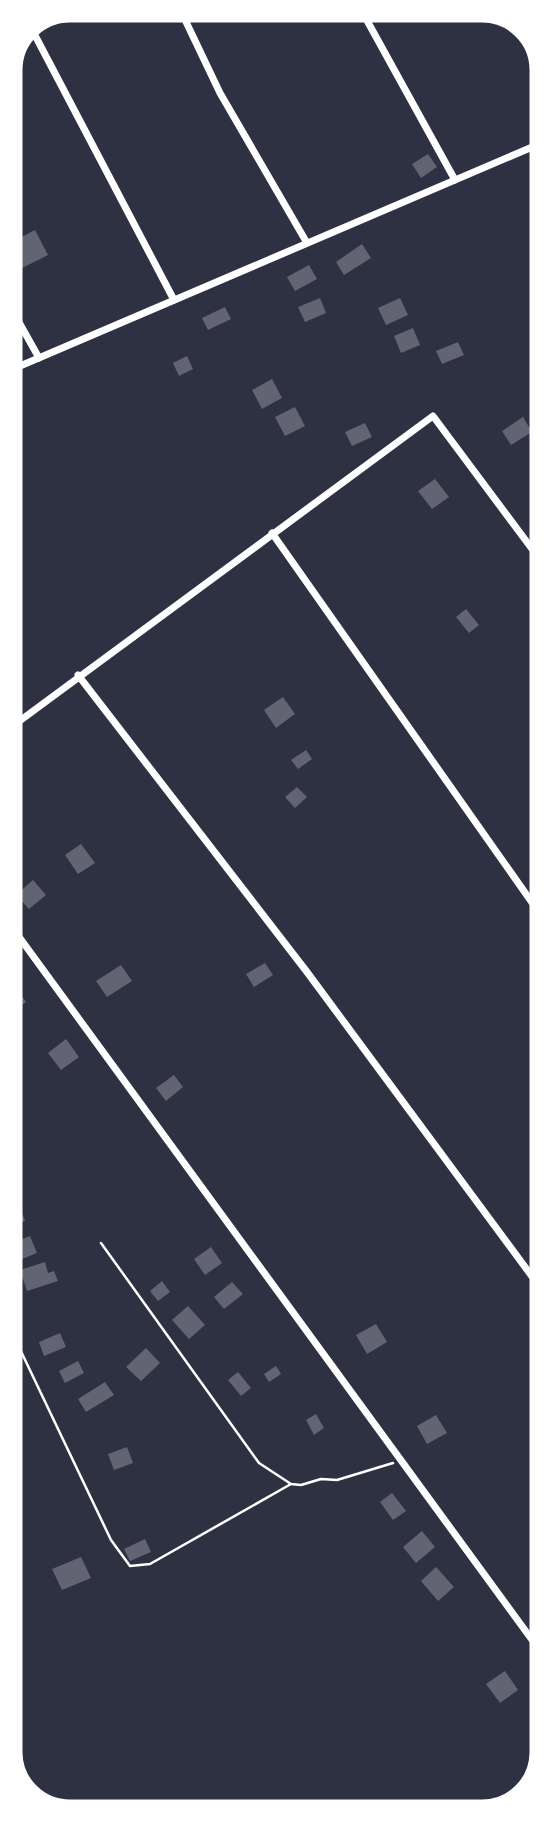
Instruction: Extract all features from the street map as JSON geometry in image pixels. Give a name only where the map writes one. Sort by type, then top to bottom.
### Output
[{"type":"street","points":[[184,17],[220,93],[307,243]]},
{"type":"street","points":[[365,18],[455,180]]},
{"type":"street","points":[[34,32],[174,300]]},
{"type":"street","points":[[17,367],[534,146]]},
{"type":"street","points":[[17,319],[39,358]]},
{"type":"street","points":[[17,722],[433,416],[534,552]]},
{"type":"street","points":[[272,533],[534,905]]},
{"type":"street","points":[[78,675],[307,972],[534,1279]]},
{"type":"street","points":[[17,934],[534,1642]]},
{"type":"path","points":[[101,1243],[259,1463],[291,1484]]},
{"type":"path","points":[[17,1343],[111,1540],[130,1566],[150,1564],[291,1484],[337,1480],[402,1460]]},
{"type":"building","points":[[428,154],[437,167],[421,178],[412,164]]},
{"type":"building","points":[[35,230],[48,255],[20,269],[17,263],[17,239]]},
{"type":"building","points":[[362,244],[371,258],[344,275],[336,262]]},
{"type":"building","points":[[309,265],[317,279],[295,291],[287,277]]},
{"type":"building","points":[[320,298],[326,313],[305,322],[298,307]]},
{"type":"building","points":[[400,298],[408,315],[386,325],[378,308]]},
{"type":"building","points":[[225,307],[231,319],[208,330],[202,318]]},
{"type":"building","points":[[413,328],[420,345],[401,353],[394,336]]},
{"type":"building","points":[[458,342],[464,355],[442,364],[436,351]]},
{"type":"building","points":[[187,356],[193,369],[179,376],[173,363]]},
{"type":"building","points":[[272,379],[282,398],[262,409],[252,390]]},
{"type":"building","points":[[295,407],[305,426],[285,436],[275,417]]},
{"type":"building","points":[[523,417],[532,432],[511,445],[502,431]]},
{"type":"building","points":[[365,423],[372,437],[352,446],[345,432]]},
{"type":"building","points":[[435,479],[449,497],[432,509],[418,491]]},
{"type":"building","points":[[466,609],[479,625],[469,633],[456,617]]},
{"type":"building","points":[[283,697],[295,714],[276,728],[264,710]]},
{"type":"building","points":[[306,750],[312,759],[298,769],[291,760]]},
{"type":"building","points":[[297,787],[307,797],[295,808],[285,797]]},
{"type":"building","points":[[81,844],[95,863],[78,874],[65,855]]},
{"type":"building","points":[[33,880],[46,895],[29,909],[17,894]]},
{"type":"building","points":[[265,963],[273,975],[254,987],[246,974]]},
{"type":"building","points":[[121,965],[132,981],[107,997],[96,981]]},
{"type":"building","points":[[17,989],[26,1002],[17,1008]]},
{"type":"building","points":[[66,1039],[79,1057],[61,1070],[48,1053]]},
{"type":"building","points":[[174,1075],[183,1087],[166,1101],[156,1088]]},
{"type":"building","points":[[17,1205],[25,1221],[17,1224]]},
{"type":"building","points":[[30,1236],[37,1253],[17,1261],[17,1241]]},
{"type":"building","points":[[211,1247],[222,1263],[205,1275],[194,1259]]},
{"type":"building","points":[[45,1262],[48,1273],[54,1271],[58,1281],[27,1291],[20,1270]]},
{"type":"building","points":[[162,1281],[170,1292],[158,1301],[150,1291]]},
{"type":"building","points":[[232,1282],[243,1294],[224,1309],[214,1297]]},
{"type":"building","points":[[188,1306],[205,1325],[189,1339],[172,1320]]},
{"type":"building","points":[[376,1324],[387,1342],[367,1354],[356,1335]]},
{"type":"building","points":[[60,1333],[66,1347],[44,1356],[39,1342]]},
{"type":"building","points":[[146,1348],[160,1363],[141,1381],[126,1367]]},
{"type":"building","points":[[78,1361],[84,1373],[65,1383],[59,1371]]},
{"type":"building","points":[[276,1366],[281,1374],[269,1382],[264,1374]]},
{"type":"building","points":[[238,1372],[251,1388],[241,1396],[228,1380]]},
{"type":"building","points":[[105,1382],[114,1395],[86,1412],[78,1399]]},
{"type":"building","points":[[316,1414],[324,1428],[314,1435],[306,1420]]},
{"type":"building","points":[[436,1415],[447,1433],[427,1444],[417,1426]]},
{"type":"building","points":[[127,1447],[133,1463],[114,1470],[108,1454]]},
{"type":"building","points":[[392,1493],[406,1511],[393,1520],[380,1502]]},
{"type":"building","points":[[422,1531],[435,1547],[416,1563],[403,1547]]},
{"type":"building","points":[[145,1539],[151,1552],[130,1561],[124,1549]]},
{"type":"building","points":[[81,1557],[91,1578],[62,1590],[52,1569]]},
{"type":"building","points":[[436,1567],[454,1587],[438,1601],[421,1581]]},
{"type":"building","points":[[505,1671],[518,1690],[500,1703],[486,1684]]}]
